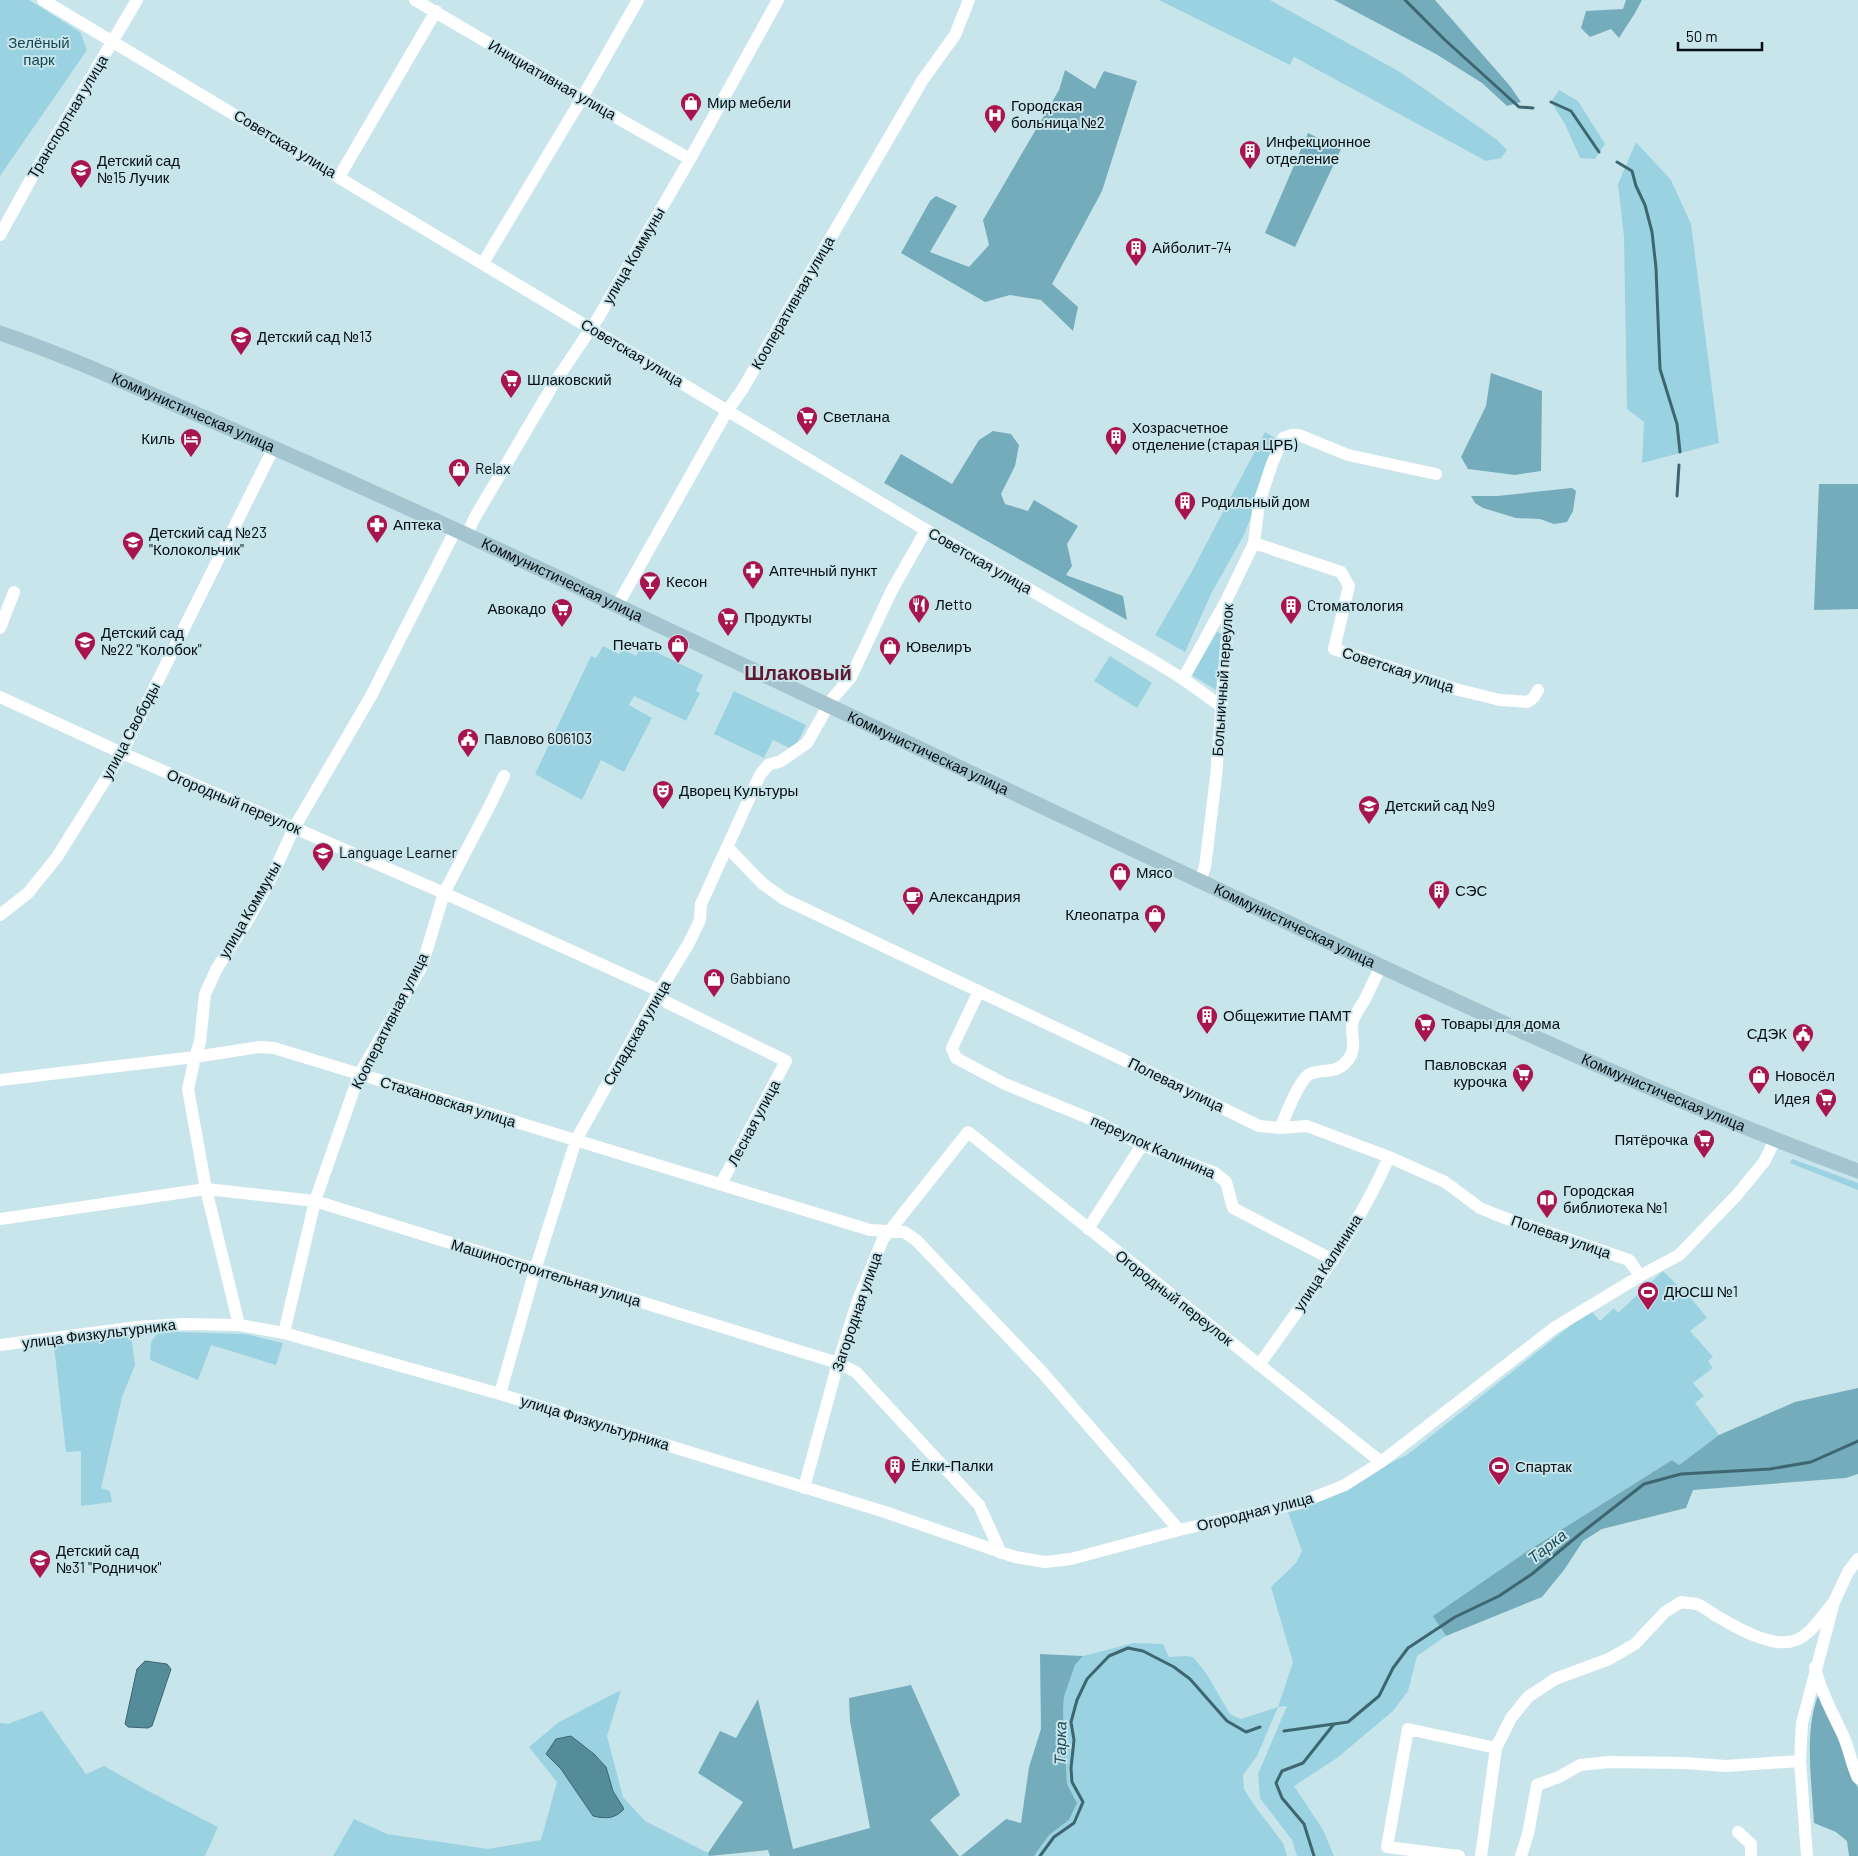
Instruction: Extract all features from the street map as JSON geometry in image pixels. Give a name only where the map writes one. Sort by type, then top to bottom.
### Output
[{"type":"main road","name":"Коммунистическая улица","points":[[0,332],[53,351],[274,447],[462,532],[1200,881],[1562,1049],[1775,1140],[1858,1171]]},
{"type":"street","name":"Советская улица","points":[[43,0],[926,530],[1183,678],[1220,706]]},
{"type":"street","name":"Транспортная улица","points":[[0,234],[137,0]]},
{"type":"street","name":"Инициативная улица","points":[[415,0],[690,159]]},
{"type":"street","points":[[483,263],[582,98],[638,0]]},
{"type":"street","name":"улица Коммуны","points":[[239,1325],[206,1189],[188,1089],[194,1056],[200,1042],[205,994],[217,968],[272,876],[294,828],[367,703],[462,532],[475,517],[553,385],[591,329],[690,159],[778,0]]},
{"type":"street","name":"Кооперативная улица","points":[[617,606],[728,411],[922,81],[955,35],[969,0]]},
{"type":"street","points":[[339,177],[436,12]]},
{"type":"street","name":"Больничный переулок","points":[[1200,881],[1205,867],[1212,818],[1227,599],[1254,543],[1259,503],[1283,438],[1299,435],[1348,455],[1436,474]]},
{"type":"street","name":"улица Свободы","points":[[0,915],[28,893],[57,857],[122,753],[274,447]]},
{"type":"street","name":"Складская улица","points":[[500,1394],[535,1270],[576,1140],[658,994],[689,943],[700,920],[701,904],[760,775],[768,765],[780,761],[806,743],[832,699],[851,678],[892,590],[926,530]]},
{"type":"street","name":"Советская улица","points":[[1254,543],[1342,572],[1349,586],[1334,649],[1455,689],[1500,700],[1528,702],[1538,690]]},
{"type":"street","points":[[0,628],[14,592]]},
{"type":"street","points":[[1183,678],[1227,599]]},
{"type":"street","name":"Огородный переулок","points":[[0,697],[122,753],[444,893],[658,994],[786,1061]]},
{"type":"street","name":"Кооперативная улица","points":[[284,1333],[315,1201],[359,1075],[422,966],[444,893],[504,776]]},
{"type":"street","name":"Полевая улица","points":[[728,848],[763,884],[784,899],[1259,1126],[1280,1128],[1307,1126],[1389,1157],[1445,1182],[1480,1208],[1629,1260],[1640,1276]]},
{"type":"street","points":[[1280,1128],[1304,1078],[1312,1073],[1337,1069],[1347,1061],[1353,1048],[1352,1022],[1381,966]]},
{"type":"street","name":"переулок Калинина","points":[[979,991],[952,1048],[956,1058],[1005,1084],[1098,1122],[1142,1145],[1214,1173],[1226,1182],[1233,1208],[1333,1260]]},
{"type":"street","name":"Стахановская улица","points":[[0,1080],[259,1047],[274,1048],[870,1230],[887,1232]]},
{"type":"street","name":"Лесная улица","points":[[721,1184],[786,1061]]},
{"type":"street","name":"Огородный переулок","points":[[968,1132],[1382,1462]]},
{"type":"street","name":"Загородная улица","points":[[804,1488],[838,1363],[858,1300],[887,1232],[968,1132]]},
{"type":"street","name":"Огородная улица","points":[[887,1232],[904,1232],[916,1240],[968,1297],[1042,1372],[1179,1530],[1300,1503],[1345,1485],[1382,1462],[1554,1328],[1640,1276],[1679,1255],[1736,1196],[1764,1162],[1775,1140]]},
{"type":"street","points":[[1088,1229],[1142,1145]]},
{"type":"street","name":"улица Калинина","points":[[1260,1365],[1333,1260],[1372,1194],[1389,1157]]},
{"type":"street","name":"Машиностроительная улица","points":[[0,1219],[206,1189],[315,1201],[838,1363],[856,1372],[979,1506],[1001,1553]]},
{"type":"street","name":"улица Физкультурника","points":[[0,1345],[137,1327],[184,1324],[239,1325],[284,1333],[500,1394],[885,1512],[1001,1553],[1031,1561],[1045,1562],[1071,1558],[1179,1530]]},
{"type":"street","points":[[1807,1856],[1800,1761],[1802,1723],[1834,1602],[1848,1572],[1858,1559]]},
{"type":"street","points":[[1481,1856],[1496,1748],[1511,1718],[1528,1697],[1555,1679],[1608,1659],[1635,1644],[1665,1612],[1681,1602],[1698,1604],[1746,1631],[1771,1642],[1785,1643],[1797,1640],[1812,1628],[1834,1602]]},
{"type":"street","points":[[1815,1668],[1818,1680],[1843,1734],[1858,1778]]},
{"type":"street","points":[[1459,1856],[1387,1847],[1408,1729],[1496,1748]]},
{"type":"street","points":[[1521,1856],[1528,1834],[1537,1785],[1559,1778],[1580,1765],[1609,1762],[1647,1762],[1726,1766],[1800,1761]]},
{"type":"street","points":[[1738,1832],[1751,1844],[1751,1856]]},
{"type":"green space","name":"Зелёный парк","points":[[0,0],[29,0],[80,32],[87,50],[0,176]]},
{"type":"green space","points":[[1159,0],[1270,0],[1400,72],[1496,139],[1507,150],[1501,158],[1486,161],[1294,57],[1290,65]]},
{"type":"green space","points":[[1559,90],[1578,101],[1605,144],[1595,159],[1580,158],[1565,124],[1551,102]]},
{"type":"green space","points":[[1636,142],[1671,180],[1691,224],[1719,443],[1642,463],[1644,422],[1627,409],[1624,237],[1618,184]]},
{"type":"green space","points":[[1265,432],[1280,441],[1244,535],[1211,594],[1185,652],[1155,635],[1191,573]]},
{"type":"green space","points":[[1217,632],[1222,634],[1216,690],[1192,675]]},
{"type":"green space","points":[[642,645],[703,675],[696,691],[700,693],[686,721],[634,696],[629,705],[652,718],[624,772],[601,760],[582,800],[535,774],[591,656],[596,658],[603,646],[619,654],[622,649],[636,656]]},
{"type":"green space","points":[[1110,656],[1152,683],[1137,708],[1094,681]]},
{"type":"green space","points":[[734,691],[806,725],[794,750],[773,740],[764,758],[714,734]]},
{"type":"green space","points":[[1792,1159],[1858,1183],[1858,1190],[1790,1163]]},
{"type":"green space","name":"Спартак","points":[[1663,1271],[1707,1318],[1690,1331],[1713,1357],[1708,1361],[1713,1368],[1693,1383],[1704,1396],[1695,1403],[1719,1435],[1679,1465],[1672,1460],[1529,1550],[1434,1616],[1446,1636],[1417,1656],[1408,1691],[1393,1711],[1337,1758],[1294,1786],[1323,1830],[1334,1856],[1297,1856],[1292,1840],[1260,1798],[1258,1774],[1287,1706],[1278,1707],[1293,1662],[1271,1587],[1296,1563],[1302,1551],[1288,1512],[1407,1455],[1590,1310],[1600,1321],[1614,1308],[1618,1313]]},
{"type":"green space","points":[[177,1332],[245,1334],[283,1343],[276,1365],[211,1345],[198,1380],[150,1360],[151,1342],[157,1334]]},
{"type":"green space","points":[[131,1335],[135,1365],[122,1397],[101,1488],[110,1491],[112,1502],[81,1506],[81,1451],[66,1452],[54,1346]]},
{"type":"green space","points":[[1134,1643],[1163,1644],[1169,1657],[1193,1657],[1206,1673],[1230,1714],[1241,1719],[1278,1707],[1257,1756],[1243,1775],[1244,1789],[1283,1843],[1287,1856],[1034,1856],[1049,1835],[1069,1820],[1077,1803],[1067,1784],[1063,1712],[1064,1697],[1075,1665],[1083,1656]]},
{"type":"green space","points":[[621,1690],[607,1736],[623,1797],[645,1821],[708,1853],[709,1856],[333,1856],[354,1819],[387,1834],[488,1849],[541,1840],[557,1782],[529,1747],[559,1722]]},
{"type":"green space","points":[[42,1711],[86,1774],[104,1766],[218,1827],[205,1856],[0,1856],[0,1723],[8,1724]]},
{"type":"shaded area","points":[[1334,0],[1435,0],[1510,86],[1521,102],[1507,106],[1482,83],[1436,54]]},
{"type":"shaded area","points":[[1626,0],[1642,0],[1619,38],[1611,29],[1590,37],[1581,28],[1586,11],[1623,9]]},
{"type":"shaded area","points":[[1065,70],[1095,89],[1104,71],[1137,81],[1102,191],[1052,284],[1078,307],[1073,331],[1041,300],[1010,295],[985,302],[901,253],[930,201],[936,196],[957,206],[930,252],[969,267],[989,245],[983,220],[1059,90]]},
{"type":"shaded area","points":[[1308,133],[1341,149],[1295,247],[1265,233]]},
{"type":"shaded area","points":[[1491,373],[1542,391],[1541,471],[1515,475],[1468,469],[1461,457],[1486,406]]},
{"type":"shaded area","points":[[993,431],[1011,434],[1019,445],[1015,466],[1001,494],[1005,504],[1028,511],[1034,500],[1078,526],[1067,544],[1072,566],[1066,575],[1123,596],[1127,620],[884,483],[901,454],[952,484],[979,440]]},
{"type":"shaded area","points":[[1819,484],[1858,484],[1858,609],[1814,610]]},
{"type":"shaded area","points":[[1572,488],[1576,491],[1573,511],[1567,522],[1554,524],[1540,519],[1516,518],[1483,508],[1475,503],[1471,496],[1497,496]]},
{"type":"shaded area","points":[[1858,1388],[1858,1474],[1846,1478],[1693,1490],[1686,1508],[1602,1529],[1583,1541],[1564,1570],[1542,1597],[1446,1636],[1433,1616],[1529,1550],[1672,1460],[1679,1465],[1719,1435],[1795,1402]]},
{"type":"shaded area","points":[[1040,1654],[1083,1656],[1075,1665],[1064,1697],[1063,1712],[1067,1784],[1077,1803],[1069,1820],[1049,1835],[1034,1856],[961,1856],[1006,1819],[1021,1823],[1029,1767],[1041,1729]]},
{"type":"shaded area","points":[[145,1661],[167,1664],[171,1669],[152,1726],[148,1728],[128,1727],[125,1724],[137,1669]]},
{"type":"shaded area","points":[[911,1685],[960,1795],[930,1820],[959,1856],[770,1856],[768,1850],[709,1856],[708,1853],[743,1802],[698,1773],[720,1731],[736,1738],[758,1699],[793,1849],[870,1828],[850,1721],[849,1698]]},
{"type":"shaded area","points":[[1820,1691],[1835,1727],[1850,1772],[1858,1788],[1858,1856],[1849,1856],[1847,1841],[1836,1832],[1814,1823],[1810,1738],[1815,1706]]},
{"type":"shaded area","points":[[571,1736],[594,1754],[606,1767],[613,1791],[624,1809],[617,1815],[606,1818],[593,1816],[561,1769],[546,1754],[556,1739]]},
{"type":"waterway","points":[[1405,0],[1445,40],[1519,107],[1533,108]]},
{"type":"waterway","points":[[1551,102],[1571,111],[1599,152]]},
{"type":"waterway","points":[[1617,162],[1632,171],[1636,186],[1645,205],[1652,232],[1656,268],[1660,369],[1677,424],[1680,452]]},
{"type":"waterway","points":[[1677,496],[1679,465]]},
{"type":"waterway","name":"Тарка","points":[[1284,1731],[1348,1722],[1379,1696],[1393,1668],[1408,1648],[1455,1617],[1499,1596],[1532,1574],[1644,1484],[1681,1474],[1770,1469],[1811,1462],[1858,1441]]},
{"type":"waterway","name":"Тарка","points":[[1040,1856],[1054,1837],[1074,1823],[1083,1802],[1072,1782],[1071,1768],[1074,1740],[1071,1722],[1077,1700],[1087,1679],[1109,1656],[1128,1648],[1143,1651],[1174,1667],[1190,1679],[1227,1721],[1246,1732],[1260,1727]]},
{"type":"waterway","points":[[1314,1856],[1304,1824],[1282,1798],[1276,1783],[1282,1771],[1303,1763],[1334,1724]]},
{"type":"place","name":"Мир мебели","points":[[691,122]]},
{"type":"place","name":"Городская больница №2","points":[[995,134]]},
{"type":"place","name":"Инфекционное отделение","points":[[1250,170]]},
{"type":"place","name":"Детский сад №15 Лучик","points":[[81,189]]},
{"type":"place","name":"Айболит-74","points":[[1136,267]]},
{"type":"place","name":"Детский сад №13","points":[[241,356]]},
{"type":"place","name":"Шлаковский","points":[[511,399]]},
{"type":"place","name":"Светлана","points":[[807,436]]},
{"type":"place","name":"Хозрасчетное отделение (старая ЦРБ)","points":[[1116,456]]},
{"type":"place","name":"Киль","points":[[191,458]]},
{"type":"place","name":"Relax","points":[[459,488]]},
{"type":"place","name":"Родильный дом","points":[[1185,521]]},
{"type":"place","name":"Аптека","points":[[377,544]]},
{"type":"place","name":"Детский сад №23 \"Колокольчик\"","points":[[133,561]]},
{"type":"place","name":"Аптечный пункт","points":[[753,590]]},
{"type":"place","name":"Кесон","points":[[650,601]]},
{"type":"place","name":"Леtto","points":[[919,624]]},
{"type":"place","name":"Cтоматология","points":[[1291,625]]},
{"type":"place","name":"Авокадо","points":[[562,628]]},
{"type":"place","name":"Продукты","points":[[728,637]]},
{"type":"place","name":"Детский сад №22 \"Колобок\"","points":[[85,661]]},
{"type":"place","name":"Печать","points":[[678,664]]},
{"type":"place","name":"Ювелиръ","points":[[890,666]]},
{"type":"place","name":"Павлово 606103","points":[[468,758]]},
{"type":"place","name":"Дворец Культуры","points":[[663,810]]},
{"type":"place","name":"Детский сад №9","points":[[1369,825]]},
{"type":"place","name":"Language Learner","points":[[323,872]]},
{"type":"place","name":"Мясо","points":[[1120,892]]},
{"type":"place","name":"СЭС","points":[[1439,910]]},
{"type":"place","name":"Александрия","points":[[913,916]]},
{"type":"place","name":"Клеопатра","points":[[1155,934]]},
{"type":"place","name":"Gabbiano","points":[[714,998]]},
{"type":"place","name":"Общежитие ПАМТ","points":[[1207,1035]]},
{"type":"place","name":"Товары для дома","points":[[1425,1043]]},
{"type":"place","name":"СДЭК","points":[[1803,1053]]},
{"type":"place","name":"Павловская курочка","points":[[1523,1093]]},
{"type":"place","name":"Новосёл","points":[[1759,1095]]},
{"type":"place","name":"Идея","points":[[1826,1118]]},
{"type":"place","name":"Пятёрочка","points":[[1704,1159]]},
{"type":"place","name":"Городская библиотека №1","points":[[1547,1219]]},
{"type":"place","name":"ДЮСШ №1","points":[[1648,1311]]},
{"type":"place","name":"Ёлки-Палки","points":[[895,1485]]},
{"type":"place","name":"Спартак","points":[[1499,1486]]},
{"type":"place","name":"Детский сад №31 \"Родничок\"","points":[[40,1579]]},
{"type":"district","name":"Шлаковый","points":[[798,673]]}]
